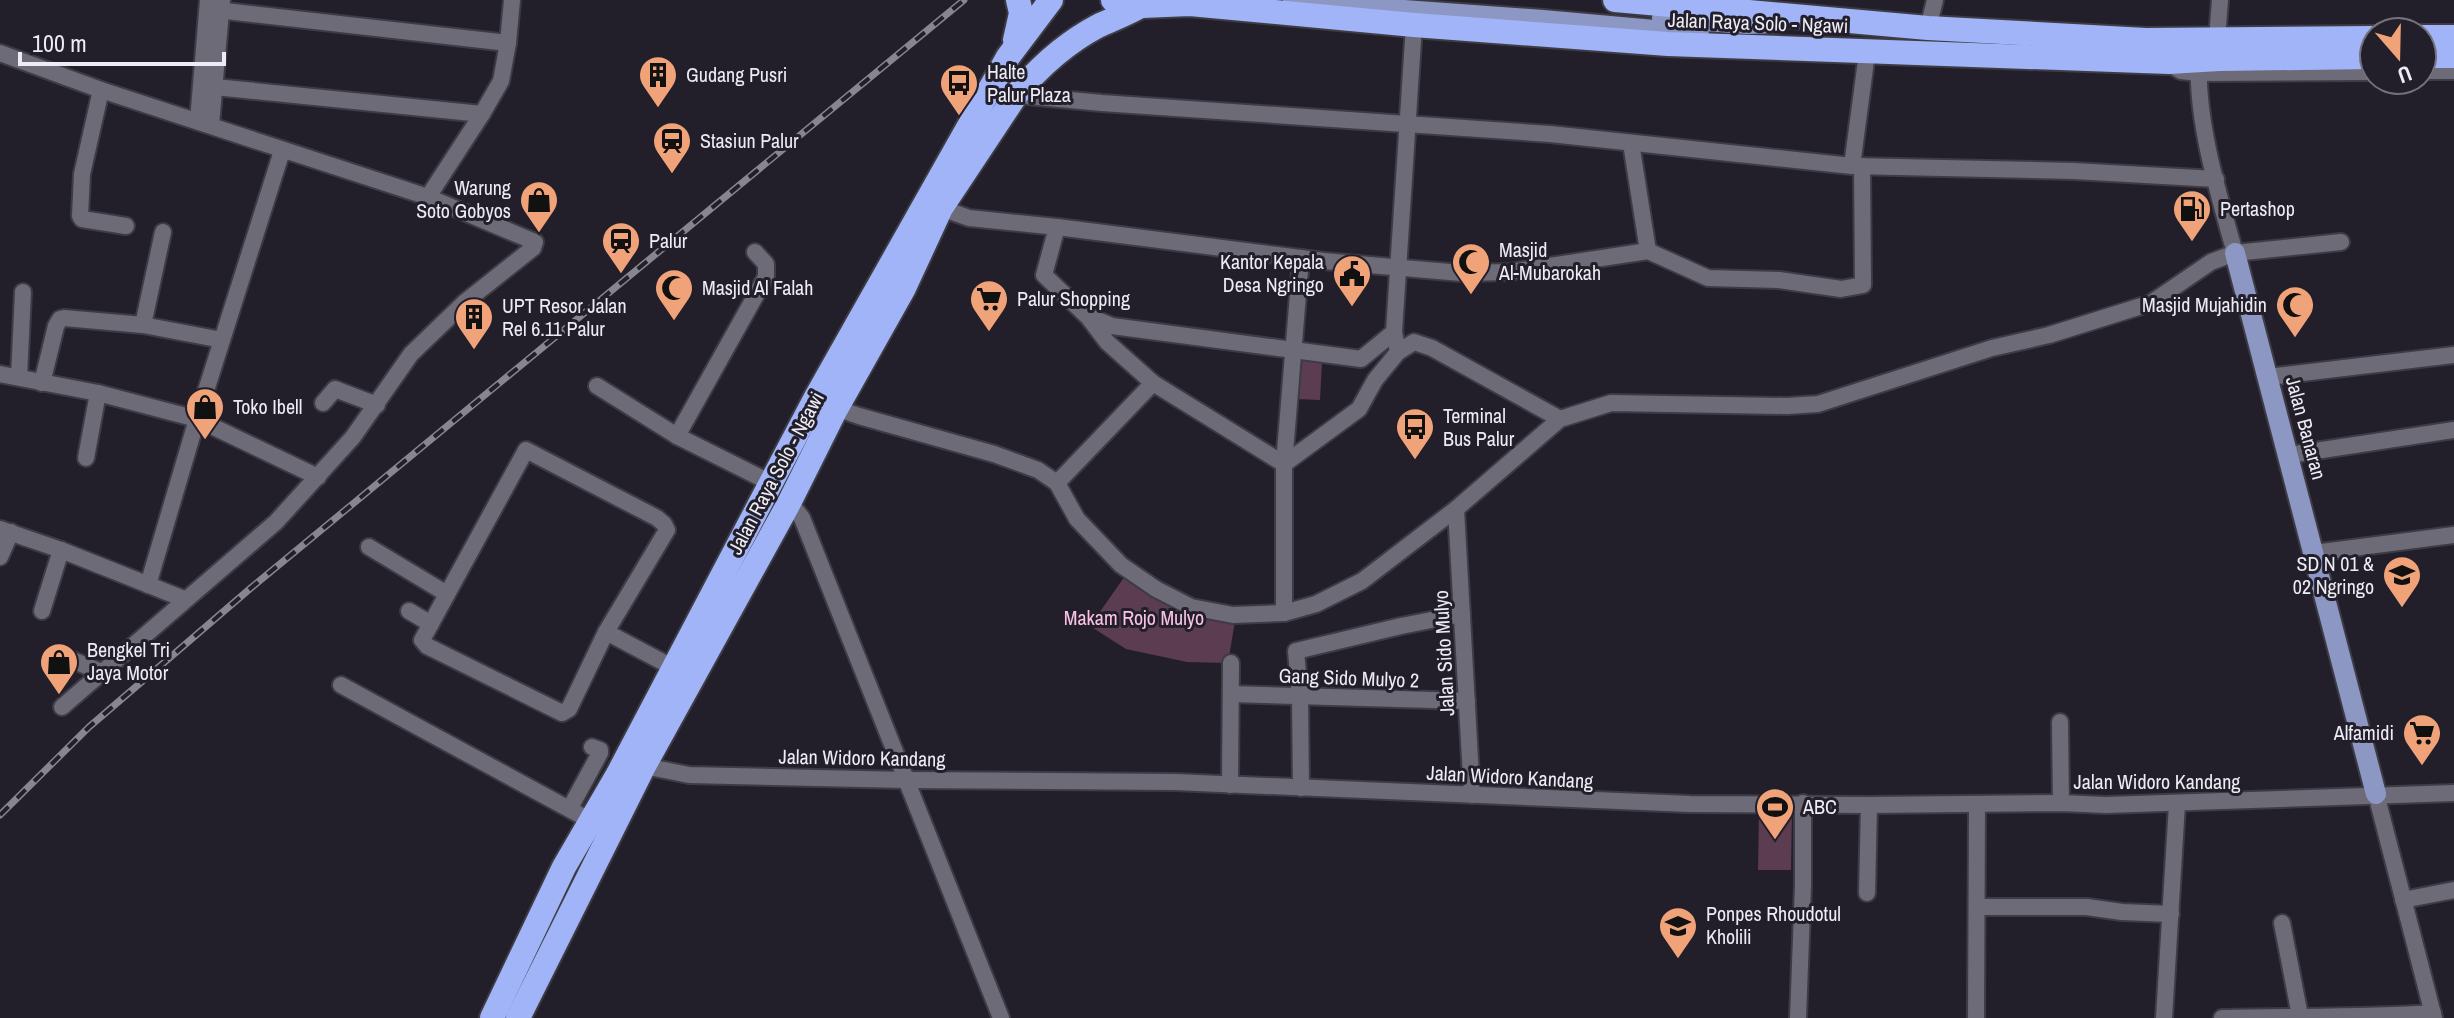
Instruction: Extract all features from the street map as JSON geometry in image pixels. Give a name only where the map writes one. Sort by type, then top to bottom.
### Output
[{"type":"highway","points":[[1008,57],[1021,13],[1018,0]]},
{"type":"highway","name":"Jalan Raya Solo - Ngawi","points":[[518,1018],[644,766],[788,505],[825,404],[1008,57],[1051,0]]},
{"type":"highway","points":[[1113,0],[1145,3]]},
{"type":"highway","name":"Jalan Raya Solo - Ngawi","points":[[1615,0],[1928,28],[2146,40],[2358,38]]},
{"type":"highway","name":"Jalan Raya Solo - Ngawi","points":[[492,1018],[564,867],[674,668],[771,483],[904,288],[941,208],[1016,95],[1036,71],[1065,46],[1096,27],[1145,3],[1188,2],[1414,25],[1668,44],[2169,62],[2199,67],[2358,58]]},
{"type":"main road","points":[[1269,0],[1666,25],[1758,24],[1799,18]]},
{"type":"main road","points":[[1415,0],[1666,25],[1774,41],[1798,50]]},
{"type":"main road","name":"Jalan Banaran","points":[[2235,253],[2376,794]]},
{"type":"street","points":[[428,197],[501,81],[512,0]]},
{"type":"street","points":[[1928,28],[1935,0]]},
{"type":"street","points":[[2217,39],[2220,0]]},
{"type":"street","points":[[215,5],[508,43]]},
{"type":"street","points":[[204,123],[215,87],[215,5]]},
{"type":"street","points":[[204,123],[215,5]]},
{"type":"street","points":[[1398,352],[1394,332],[1414,25]]},
{"type":"street","points":[[0,53],[282,151],[428,197],[532,239],[535,245],[465,302],[411,354],[377,405],[276,522],[62,707]]},
{"type":"street","points":[[941,208],[969,218],[1399,269],[1510,272],[1648,251],[1708,278],[1800,282],[1841,289],[1863,285],[1857,166],[1867,53]]},
{"type":"street","points":[[2246,65],[2358,71]]},
{"type":"street","name":"Jalan Banaran","points":[[2199,67],[2202,111],[2235,253]]},
{"type":"street","points":[[215,87],[482,114]]},
{"type":"street","points":[[101,90],[82,174],[80,216],[82,219],[126,226]]},
{"type":"street","points":[[1016,95],[1407,122],[1857,166],[2074,171],[2216,179]]},
{"type":"street","points":[[1631,143],[1648,251]]},
{"type":"street","points":[[148,585],[282,151]]},
{"type":"street","points":[[1057,227],[1044,275],[1088,317],[1107,342],[1153,383],[1284,464]]},
{"type":"street","points":[[143,325],[163,232]]},
{"type":"street","points":[[825,404],[1038,470],[1057,483],[1077,519],[1121,565],[1156,589],[1191,607],[1233,615],[1284,613],[1316,604],[1371,576],[1456,509],[1560,419],[1611,403],[1818,404],[1992,348],[2049,335],[2151,303],[2211,262],[2235,253],[2341,242]]},
{"type":"street","points":[[677,436],[766,277],[766,264],[755,252]]},
{"type":"street","points":[[1284,613],[1284,464],[1301,258]]},
{"type":"street","points":[[19,377],[23,292]]},
{"type":"street","points":[[42,383],[60,319],[73,317],[143,325],[222,340]]},
{"type":"street","points":[[1088,317],[1112,326],[1361,359],[1394,332]]},
{"type":"street","points":[[1284,464],[1359,409],[1375,380],[1398,352],[1414,342],[1560,419]]},
{"type":"street","points":[[2268,377],[2454,355]]},
{"type":"street","points":[[0,374],[98,393],[197,419],[318,477]]},
{"type":"street","points":[[1057,483],[1153,383]]},
{"type":"street","points":[[597,386],[677,436],[771,483]]},
{"type":"street","points":[[323,403],[335,389],[377,405]]},
{"type":"street","points":[[86,458],[98,393]]},
{"type":"street","points":[[2289,455],[2454,430]]},
{"type":"street","points":[[526,450],[657,518],[666,527],[665,536],[606,632],[569,709],[557,713],[423,643],[447,594],[526,450]]},
{"type":"street","points":[[788,505],[802,518],[1001,1018]]},
{"type":"street","name":"Jalan Sido Mulyo","points":[[1456,509],[1472,795]]},
{"type":"street","points":[[0,557],[5,530],[184,599]]},
{"type":"street","points":[[2314,553],[2454,535]]},
{"type":"street","points":[[369,547],[447,594]]},
{"type":"street","points":[[42,611],[61,550]]},
{"type":"street","points":[[409,611],[431,624]]},
{"type":"street","points":[[1301,788],[1296,651],[1462,614]]},
{"type":"street","points":[[606,632],[674,668]]},
{"type":"street","points":[[65,657],[101,672]]},
{"type":"street","points":[[1230,785],[1231,663]]},
{"type":"street","points":[[341,685],[591,821]]},
{"type":"street","name":"Gang Sido Mulyo 2","points":[[1231,694],[1467,701]]},
{"type":"street","points":[[2060,722],[2061,803]]},
{"type":"street","points":[[570,808],[600,753],[592,747]]},
{"type":"street","name":"Jalan Widoro Kandang","points":[[644,766],[689,775],[1175,782],[1690,804],[2177,804],[2454,793]]},
{"type":"street","points":[[2222,1018],[2434,1016],[2376,794]]},
{"type":"street","points":[[1798,1018],[1803,803]]},
{"type":"street","points":[[2164,1018],[2177,804]]},
{"type":"street","points":[[1867,893],[1869,805]]},
{"type":"street","points":[[1976,1018],[1977,805]]},
{"type":"street","points":[[2403,900],[2454,890]]},
{"type":"street","points":[[1978,907],[2087,907],[2171,914]]},
{"type":"street","points":[[2282,923],[2300,1016]]},
{"type":"green space","points":[[1300,360],[1322,363],[1320,400],[1297,399]]},
{"type":"green space","name":"Makam Rojo Mulyo","points":[[1125,576],[1235,621],[1228,663],[1187,662],[1126,649],[1090,626]]},
{"type":"green space","name":"ABC","points":[[1759,812],[1792,812],[1791,870],[1758,870]]},
{"type":"railway","points":[[0,815],[89,727],[252,587],[964,0]]},
{"type":"place","name":"Gudang Pusri","points":[[658,109]]},
{"type":"place","name":"Halte Palur Plaza","points":[[959,117]]},
{"type":"place","name":"Stasiun Palur","points":[[672,175]]},
{"type":"place","name":"Warung Soto Gobyos","points":[[539,234]]},
{"type":"place","name":"Pertashop","points":[[2192,243]]},
{"type":"place","name":"Palur","points":[[621,275]]},
{"type":"place","name":"Masjid Al-Mubarokah","points":[[1471,296]]},
{"type":"place","name":"Kantor Kepala Desa Ngringo","points":[[1352,308]]},
{"type":"place","name":"Masjid Al Falah","points":[[674,322]]},
{"type":"place","name":"Palur Shopping","points":[[989,333]]},
{"type":"place","name":"Masjid Mujahidin","points":[[2295,339]]},
{"type":"place","name":"UPT Resor Jalan Rel 6.11 Palur","points":[[474,351]]},
{"type":"place","name":"Toko Ibell","points":[[205,441]]},
{"type":"place","name":"Terminal Bus Palur","points":[[1415,461]]},
{"type":"place","name":"SD N 01 & 02 Ngringo","points":[[2402,609]]},
{"type":"place","name":"Bengkel Tri Jaya Motor","points":[[59,696]]},
{"type":"place","name":"Alfamidi","points":[[2422,767]]},
{"type":"place","name":"ABC","points":[[1775,841]]},
{"type":"place","name":"Ponpes Rhoudotul Kholili","points":[[1678,960]]}]
